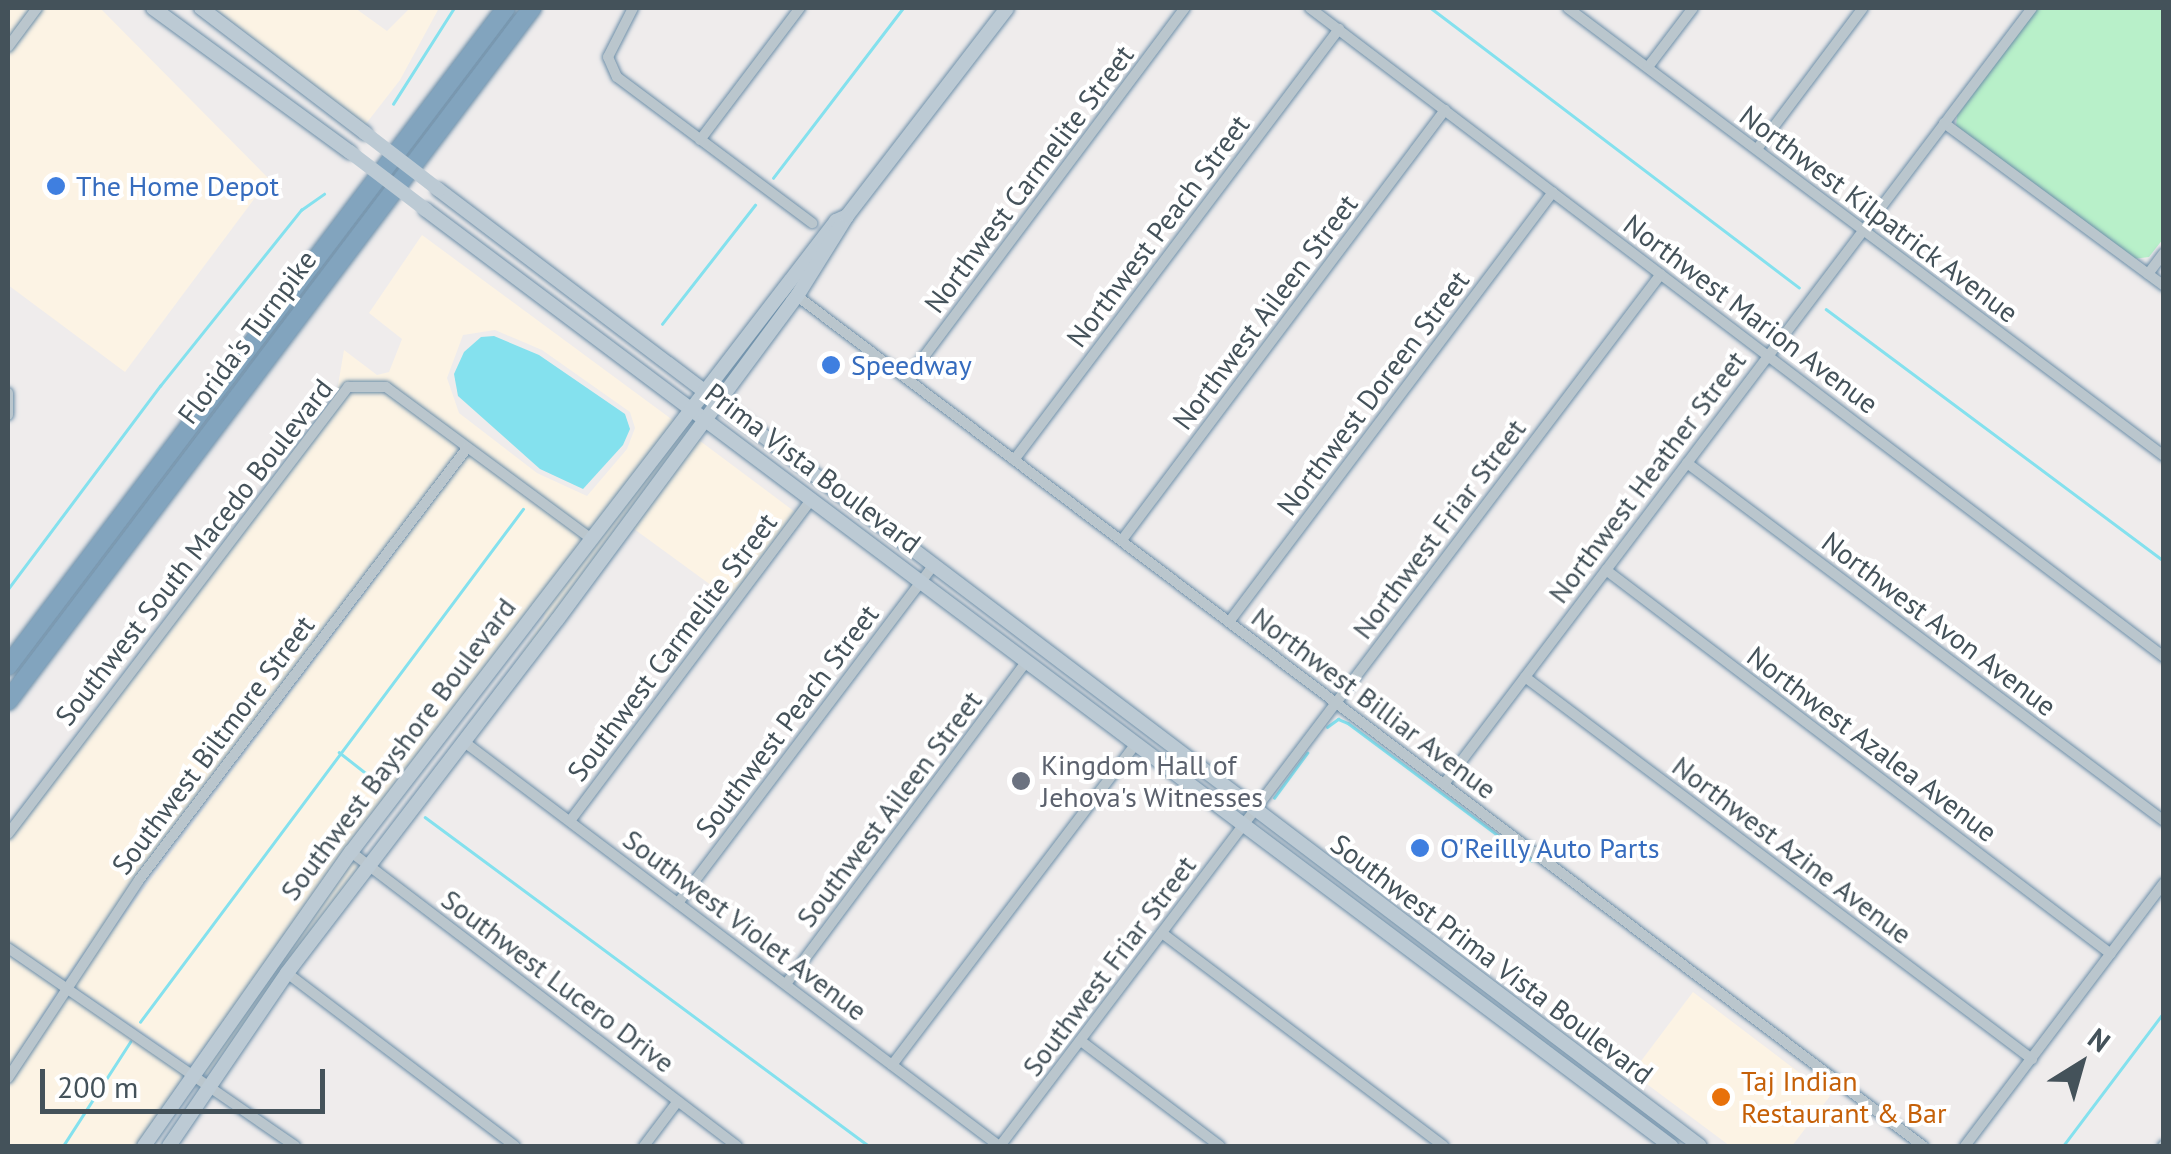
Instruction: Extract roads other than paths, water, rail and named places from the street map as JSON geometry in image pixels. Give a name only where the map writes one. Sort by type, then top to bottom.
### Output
[{"type":"highway","name":"Florida's Turnpike","points":[[8,666],[506,8]]},
{"type":"highway","name":"Florida's Turnpike","points":[[8,701],[532,8]]},
{"type":"main road","name":"Prima Vista Boulevard","points":[[153,8],[922,580],[1244,825]]},
{"type":"main road","name":"Prima Vista Boulevard","points":[[201,8],[1254,812]]},
{"type":"main road","points":[[847,216],[1007,8]]},
{"type":"main road","name":"Southwest Bayshore Boulevard","points":[[169,1146],[287,973],[719,401],[796,296],[847,216]]},
{"type":"main road","name":"Southwest Bayshore Boulevard","points":[[144,1146],[192,1071],[351,852],[836,221],[847,216]]},
{"type":"main road","points":[[508,684],[504,664],[540,615],[541,602]]},
{"type":"main road","points":[[450,760],[458,736],[486,699],[485,676]]},
{"type":"main road","name":"Southwest Prima Vista Boulevard","points":[[1254,812],[1700,1146]]},
{"type":"main road","name":"Southwest Prima Vista Boulevard","points":[[1244,825],[1671,1146]]},
{"type":"street","points":[[8,47],[36,8]]},
{"type":"street","points":[[633,8],[608,58],[617,77],[812,223]]},
{"type":"street","points":[[700,140],[800,8]]},
{"type":"street","name":"Northwest Carmelite Street","points":[[908,378],[1186,8]]},
{"type":"street","name":"Northwest Marion Avenue","points":[[1310,8],[2164,657]]},
{"type":"street","name":"Northwest Kilpatrick Avenue","points":[[1568,8],[2164,456]]},
{"type":"street","points":[[1648,67],[1693,8]]},
{"type":"street","points":[[1756,149],[1863,8]]},
{"type":"street","name":"Northwest Heather Street","points":[[1444,784],[2032,8]]},
{"type":"street","name":"Northwest Peach Street","points":[[1014,460],[1339,30]]},
{"type":"street","name":"Northwest Aileen Street","points":[[1122,540],[1444,110]]},
{"type":"street","points":[[1944,124],[2164,286]]},
{"type":"street","name":"Northwest Doreen Street","points":[[1229,622],[1553,192]]},
{"type":"street","points":[[2148,274],[2164,254]]},
{"type":"street","name":"Northwest Friar Street","points":[[1254,812],[1661,274]]},
{"type":"street","name":"Northwest Billiar Avenue","points":[[796,296],[1923,1146]]},
{"type":"street","name":"Southwest South Macedo Boulevard","points":[[8,834],[336,398],[360,384],[386,388],[590,538]]},
{"type":"street","points":[[8,393],[8,416]]},
{"type":"street","name":"Southwest Biltmore Street","points":[[8,1078],[65,986],[467,448]]},
{"type":"street","name":"Northwest Avon Avenue","points":[[1687,463],[2164,821]]},
{"type":"street","name":"Southwest Carmelite Street","points":[[570,821],[811,500]]},
{"type":"street","name":"Southwest Peach Street","points":[[678,902],[932,567]]},
{"type":"street","name":"Northwest Azalea Avenue","points":[[1606,570],[2110,954]]},
{"type":"street","name":"Southwest Aileen Street","points":[[786,984],[1028,662]]},
{"type":"street","name":"Northwest Azine Avenue","points":[[1525,678],[2032,1059]]},
{"type":"street","name":"Southwest Violet Avenue","points":[[463,741],[1000,1146]]},
{"type":"street","points":[[892,1064],[1136,744]]},
{"type":"street","name":"Southwest Friar Street","points":[[1000,1146],[1254,812]]},
{"type":"street","name":"Southwest Lucero Drive","points":[[351,852],[737,1146]]},
{"type":"street","points":[[1965,1146],[2164,883]]},
{"type":"street","points":[[1162,933],[1444,1146]]},
{"type":"street","points":[[8,948],[192,1071],[294,1146]]},
{"type":"street","points":[[287,973],[515,1146]]},
{"type":"street","points":[[1081,1040],[1220,1146]]},
{"type":"street","points":[[644,1146],[678,1102]]},
{"type":"water","points":[[494,336],[539,355],[625,414],[630,429],[623,445],[583,489],[540,469],[458,396],[454,374],[464,352],[481,337]]},
{"type":"waterway","points":[[393,104],[454,8]]},
{"type":"waterway","points":[[773,178],[903,8]]},
{"type":"waterway","points":[[1431,8],[1799,287]]},
{"type":"waterway","points":[[8,589],[160,386],[301,210],[324,194]]},
{"type":"waterway","points":[[662,324],[755,205]]},
{"type":"waterway","points":[[1826,309],[2164,561]]},
{"type":"waterway","points":[[140,1022],[523,509]]},
{"type":"waterway","points":[[1327,727],[1338,719],[1348,723],[1531,860]]},
{"type":"waterway","points":[[339,752],[381,785]]},
{"type":"waterway","points":[[1274,798],[1307,753]]},
{"type":"waterway","points":[[425,817],[869,1146]]},
{"type":"waterway","points":[[2063,1146],[2164,1012]]},
{"type":"waterway","points":[[63,1146],[130,1042]]},
{"type":"place","name":"The Home Depot","points":[[56,186]]},
{"type":"place","name":"Speedway","points":[[831,365]]},
{"type":"place","name":"Kingdom Hall of Jehova's Witnesses","points":[[1021,781]]},
{"type":"place","name":"O'Reilly Auto Parts","points":[[1420,848]]},
{"type":"place","name":"Taj Indian Restaurant & Bar","points":[[1721,1097]]}]
